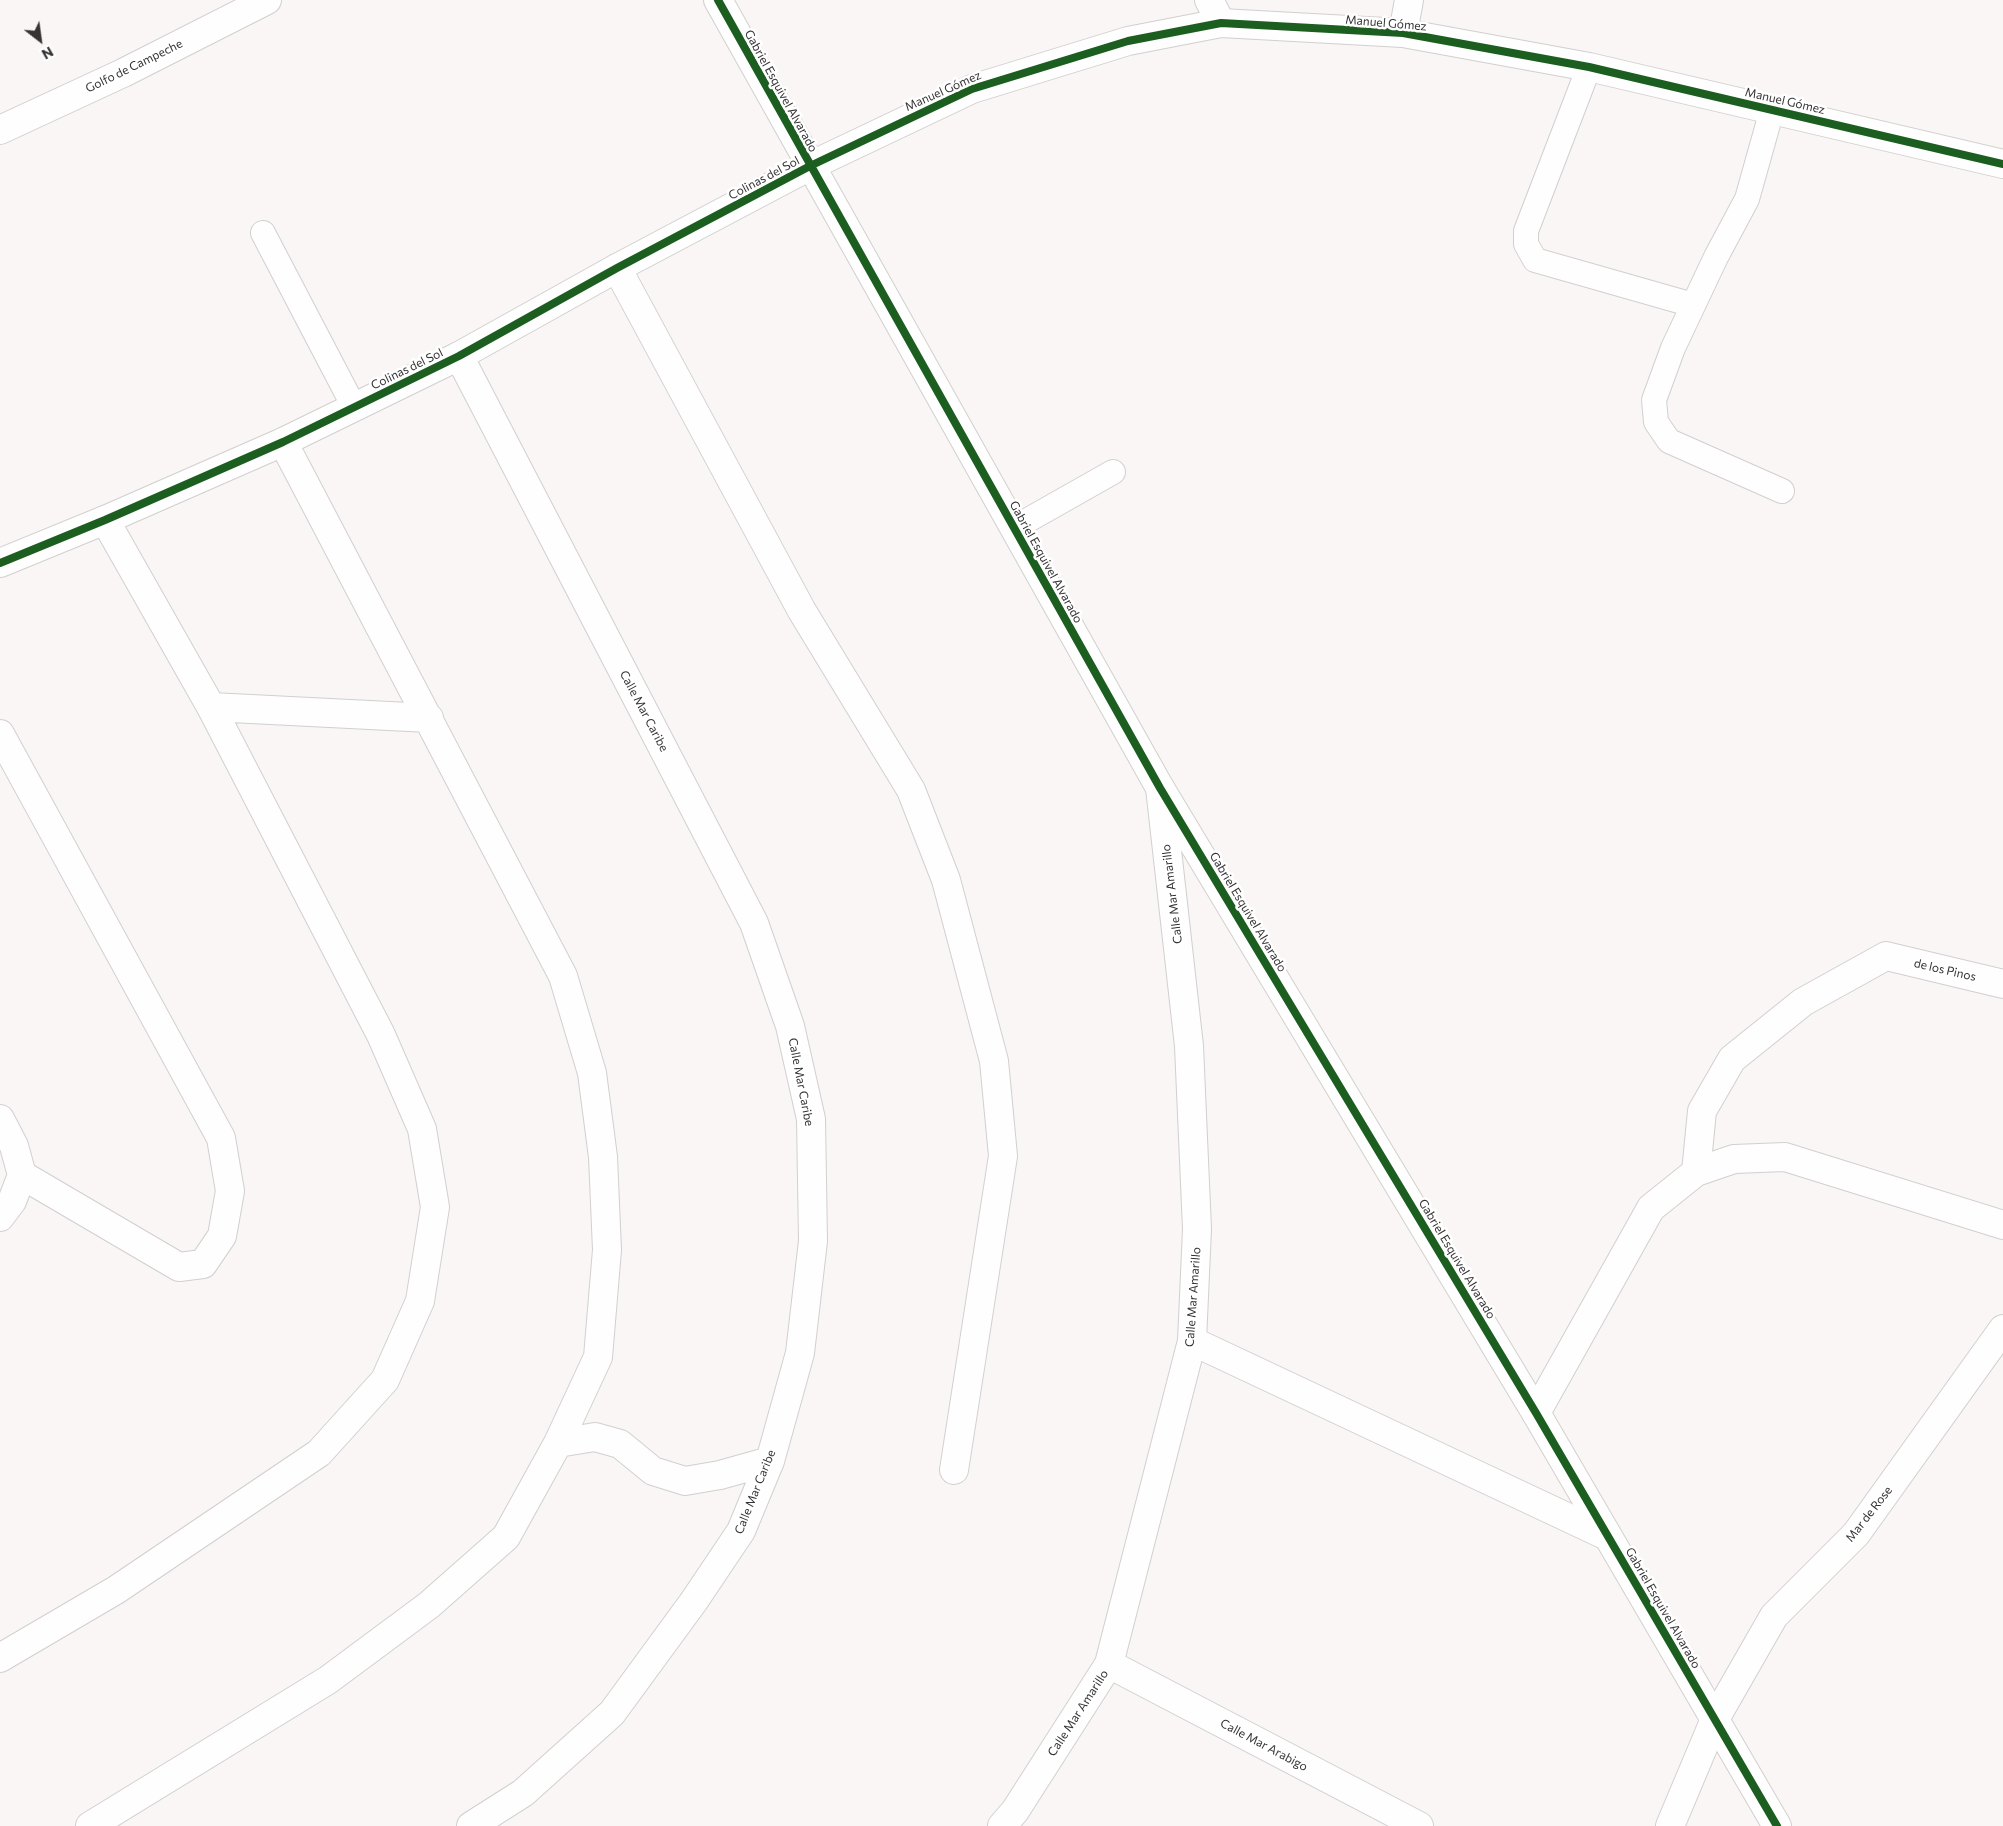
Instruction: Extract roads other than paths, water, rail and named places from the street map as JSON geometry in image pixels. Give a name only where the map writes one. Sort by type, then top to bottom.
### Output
[{"type":"street","name":"Golfo de Campeche","points":[[0,130],[123,73],[267,0]]},
{"type":"street","name":"Gabriel Esquivel Alvarado","points":[[718,0],[1160,788],[1536,1413],[1777,1826]]},
{"type":"street","points":[[1403,33],[1409,0]]},
{"type":"street","name":"Manuel Gómez","points":[[810,166],[972,89],[1215,12],[1403,33],[1589,67],[2003,164]]},
{"type":"street","name":"Colinas del Sol","points":[[0,563],[105,520],[283,442],[459,356],[617,268],[810,166]]},
{"type":"street","points":[[617,268],[802,611],[910,790],[946,880],[994,1061],[1003,1156],[954,1470]]},
{"type":"street","name":"Calle Mar Caribe","points":[[459,356],[754,923],[790,1026],[811,1119],[813,1241],[800,1353],[770,1461],[741,1531],[694,1601],[612,1714],[523,1792],[472,1826]]},
{"type":"street","points":[[90,1826],[328,1680],[429,1605],[506,1537],[558,1443],[598,1357],[607,1250],[603,1156],[592,1073],[563,976],[283,442]]},
{"type":"street","points":[[0,1658],[116,1590],[319,1453],[385,1380],[420,1301],[435,1207],[422,1129],[380,1035],[211,707],[105,520]]},
{"type":"street","points":[[211,707],[429,718]]},
{"type":"street","points":[[0,734],[221,1138],[230,1191],[222,1236],[203,1264],[179,1267],[22,1175]]},
{"type":"street","name":"Calle Mar Amarillo","points":[[1002,1826],[1016,1811],[1109,1664],[1192,1341],[1197,1229],[1189,1046],[1160,788]]},
{"type":"street","name":"de los Pinos","points":[[1696,1172],[1702,1111],[1732,1060],[1803,1002],[1886,956],[2003,984]]},
{"type":"street","points":[[0,1119],[14,1146],[22,1175],[12,1201],[0,1217]]},
{"type":"street","points":[[1536,1413],[1651,1208],[1696,1172],[1734,1159],[1785,1157],[2003,1225]]},
{"type":"street","name":"Mar de Rose","points":[[1670,1826],[1715,1719],[1774,1616],[1856,1534],[2003,1329]]},
{"type":"street","points":[[1192,1341],[1607,1536]]},
{"type":"street","points":[[558,1443],[595,1437],[620,1444],[652,1471],[685,1481],[720,1475],[770,1461]]},
{"type":"street","name":"Calle Mar Arabigo","points":[[1109,1664],[1418,1826]]},
{"type":"lane","points":[[1589,67],[1526,231],[1526,244],[1535,260],[1693,305]]},
{"type":"lane","points":[[1772,110],[1746,199],[1673,348],[1654,400],[1656,422],[1669,442],[1782,491]]},
{"type":"lane","points":[[263,233],[354,407]]},
{"type":"lane","points":[[1014,528],[1113,472]]}]
